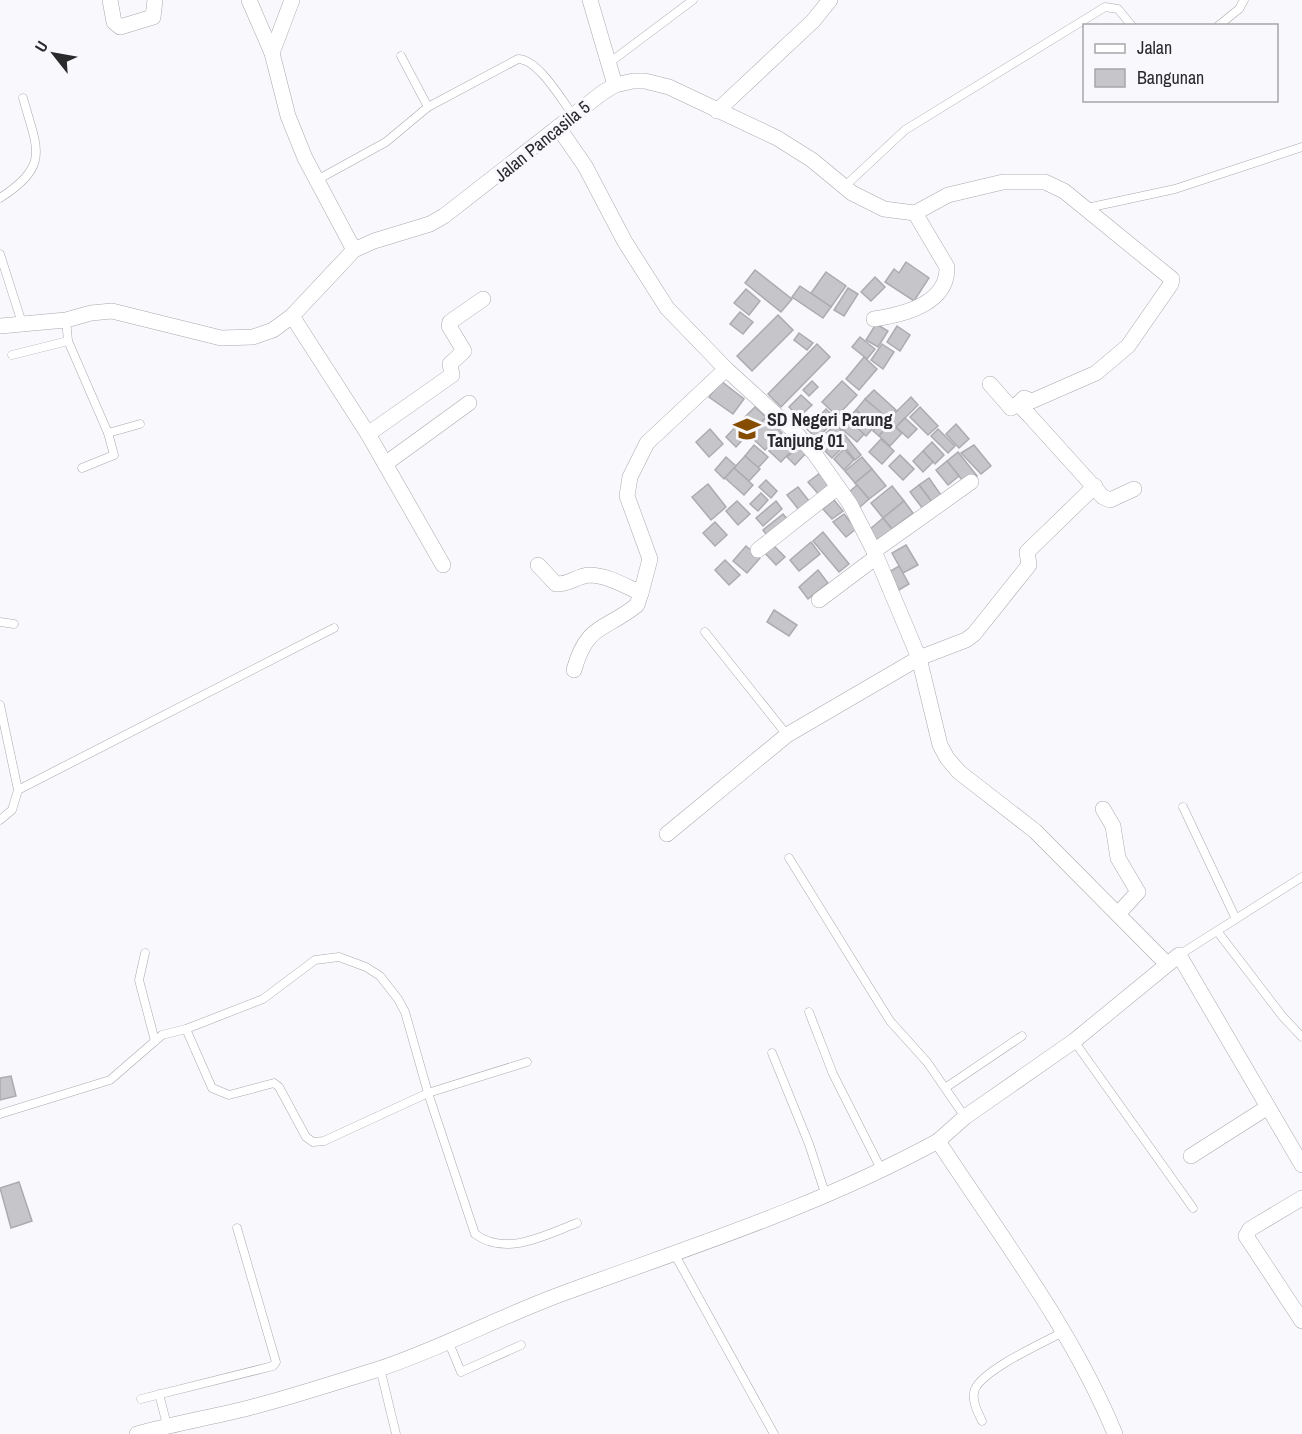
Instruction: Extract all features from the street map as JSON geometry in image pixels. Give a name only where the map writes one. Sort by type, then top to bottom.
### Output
[{"type":"street","points":[[110,0],[114,22],[120,27],[153,17],[155,0]]},
{"type":"street","points":[[249,0],[273,53],[288,116],[317,180],[354,250]]},
{"type":"street","points":[[273,53],[292,0]]},
{"type":"street","points":[[590,0],[615,85]]},
{"type":"street","points":[[717,111],[813,21],[831,0]]},
{"type":"street","name":"Jalan Pancasila 5","points":[[0,326],[66,320],[91,313],[112,311],[221,338],[240,338],[262,334],[292,316],[354,250],[374,241],[430,224],[444,216],[615,85],[645,81],[669,87],[777,138],[812,160],[844,187],[884,209],[915,213]]},
{"type":"street","points":[[558,127],[585,166],[625,242],[667,308],[726,369],[794,431],[814,453],[850,504],[919,658],[940,745],[947,758],[959,772],[1035,831],[1118,914],[1173,960],[1268,1107],[1302,1165]]},
{"type":"street","points":[[874,319],[906,312],[930,302],[947,273],[947,267],[915,213],[962,191],[1017,180],[1045,182],[1064,191],[1172,279],[1171,284],[1128,346],[1096,373],[1032,400],[1024,398],[1011,408],[990,384]]},
{"type":"street","points":[[368,434],[452,375],[450,364],[464,351],[449,326],[450,322],[483,299]]},
{"type":"street","points":[[292,316],[368,434],[443,565]]},
{"type":"street","points":[[574,670],[579,650],[589,637],[604,623],[637,605],[641,593],[650,559],[627,496],[630,477],[647,442],[726,369]]},
{"type":"street","points":[[385,464],[470,403]]},
{"type":"street","points":[[1018,404],[1103,497],[1110,500],[1134,489]]},
{"type":"street","points":[[819,600],[874,555],[971,482]]},
{"type":"street","points":[[667,834],[787,735],[919,658],[966,640],[974,634],[1029,565],[1027,552],[1095,486]]},
{"type":"street","points":[[758,550],[838,487]]},
{"type":"street","points":[[538,565],[556,584],[588,575],[604,577],[641,593]]},
{"type":"street","points":[[1103,809],[1113,826],[1118,858],[1137,889],[1134,899],[1118,914]]},
{"type":"street","points":[[137,1434],[167,1425],[253,1407],[380,1368],[449,1343],[561,1294],[675,1255],[882,1172],[938,1141],[965,1117],[1074,1041],[1173,960]]},
{"type":"street","points":[[1191,1156],[1268,1107]]},
{"type":"street","points":[[938,1141],[1063,1332],[1096,1388],[1115,1434]]},
{"type":"street","points":[[1302,1198],[1250,1229],[1246,1236],[1302,1321]]},
{"type":"lane","points":[[609,63],[693,0]]},
{"type":"lane","points":[[1220,24],[1239,9],[1244,0]]},
{"type":"lane","points":[[844,187],[905,130],[1105,7],[1118,9],[1129,24]]},
{"type":"lane","points":[[401,56],[428,107]]},
{"type":"lane","points":[[317,180],[386,142],[428,107],[518,59],[524,59],[541,73],[573,115]]},
{"type":"lane","points":[[0,198],[23,183],[37,159],[37,149],[23,98]]},
{"type":"lane","points":[[1087,208],[1175,189],[1302,147]]},
{"type":"lane","points":[[0,254],[22,323]]},
{"type":"lane","points":[[66,320],[68,341],[115,453],[113,457],[82,468]]},
{"type":"lane","points":[[12,355],[68,341]]},
{"type":"lane","points":[[108,433],[140,424]]},
{"type":"lane","points":[[0,622],[14,624]]},
{"type":"lane","points":[[18,790],[334,628]]},
{"type":"lane","points":[[705,632],[787,735]]},
{"type":"lane","points":[[0,705],[18,790],[12,810],[0,820]]},
{"type":"lane","points":[[1183,807],[1236,919]]},
{"type":"lane","points":[[789,858],[890,1021],[927,1062],[965,1117]]},
{"type":"lane","points":[[1173,960],[1302,877]]},
{"type":"lane","points":[[1217,931],[1283,1017],[1302,1037]]},
{"type":"lane","points":[[145,953],[139,980],[155,1041]]},
{"type":"lane","points":[[0,1114],[110,1080],[162,1035],[186,1029],[263,999],[315,960],[339,957],[366,967],[380,976],[405,1012],[428,1093],[475,1234],[485,1242],[518,1244],[578,1223]]},
{"type":"lane","points":[[809,1012],[833,1074],[882,1172]]},
{"type":"lane","points":[[186,1029],[212,1088],[229,1095],[274,1083],[279,1087],[309,1141],[324,1141],[428,1093],[527,1062]]},
{"type":"lane","points":[[945,1088],[1022,1036]]},
{"type":"lane","points":[[1074,1041],[1193,1208]]},
{"type":"lane","points":[[772,1053],[809,1144],[826,1196]]},
{"type":"lane","points":[[141,1399],[273,1366],[276,1362],[237,1228]]},
{"type":"lane","points":[[675,1255],[774,1434]]},
{"type":"lane","points":[[982,1420],[976,1408],[975,1387],[987,1376],[1063,1332]]},
{"type":"lane","points":[[449,1343],[461,1372],[521,1345]]},
{"type":"lane","points":[[380,1368],[396,1434]]},
{"type":"lane","points":[[159,1394],[167,1425]]},
{"type":"building","points":[[906,262],[929,278],[914,301],[885,282],[894,269],[899,273]]},
{"type":"building","points":[[755,270],[792,299],[781,312],[745,283]]},
{"type":"building","points":[[826,272],[846,286],[831,307],[811,293]]},
{"type":"building","points":[[875,277],[885,287],[871,301],[861,292]]},
{"type":"building","points":[[800,286],[831,307],[823,318],[792,297]]},
{"type":"building","points":[[848,288],[858,294],[844,316],[834,310]]},
{"type":"building","points":[[746,289],[760,301],[749,315],[734,303]]},
{"type":"building","points":[[740,312],[753,322],[743,334],[730,324]]},
{"type":"building","points":[[778,315],[793,330],[752,371],[737,356]]},
{"type":"building","points":[[876,324],[888,331],[878,347],[866,340]]},
{"type":"building","points":[[897,326],[910,335],[900,351],[887,342]]},
{"type":"building","points":[[799,333],[813,343],[807,350],[794,340]]},
{"type":"building","points":[[860,337],[875,349],[867,359],[852,347]]},
{"type":"building","points":[[817,344],[830,357],[781,407],[768,394]]},
{"type":"building","points":[[882,344],[894,352],[883,369],[871,360]]},
{"type":"building","points":[[864,357],[877,369],[859,390],[846,379]]},
{"type":"building","points":[[721,381],[744,399],[733,414],[709,397]]},
{"type":"building","points":[[812,381],[818,387],[809,396],[803,390]]},
{"type":"building","points":[[842,381],[857,395],[837,416],[822,402]]},
{"type":"building","points":[[874,390],[896,410],[887,419],[865,399]]},
{"type":"building","points":[[801,395],[812,405],[799,417],[789,407]]},
{"type":"building","points":[[911,397],[918,405],[896,427],[889,419]]},
{"type":"building","points":[[865,399],[884,415],[874,426],[856,410]]},
{"type":"building","points":[[755,407],[766,417],[749,435],[738,424]]},
{"type":"building","points":[[920,407],[938,426],[928,435],[910,417]]},
{"type":"building","points":[[826,409],[836,419],[817,439],[807,429]]},
{"type":"building","points":[[856,410],[874,427],[866,436],[847,419]]},
{"type":"building","points":[[766,417],[782,433],[765,450],[749,435]]},
{"type":"building","points":[[844,417],[864,434],[857,442],[837,425]]},
{"type":"building","points":[[884,418],[890,423],[879,436],[873,431]]},
{"type":"building","points":[[905,418],[917,429],[908,438],[896,427]]},
{"type":"building","points":[[890,423],[902,433],[890,446],[879,436]]},
{"type":"building","points":[[738,424],[748,434],[736,447],[726,437]]},
{"type":"building","points":[[836,424],[842,431],[832,441],[825,434]]},
{"type":"building","points":[[956,424],[969,439],[959,448],[946,434]]},
{"type":"building","points":[[710,429],[723,444],[709,457],[696,442]]},
{"type":"building","points":[[938,429],[955,446],[948,453],[931,436]]},
{"type":"building","points":[[825,434],[832,441],[820,453],[813,446]]},
{"type":"building","points":[[844,434],[861,455],[855,460],[838,439]]},
{"type":"building","points":[[784,435],[796,446],[781,462],[769,451]]},
{"type":"building","points":[[881,439],[894,451],[882,464],[869,452]]},
{"type":"building","points":[[836,440],[843,447],[832,458],[825,451]]},
{"type":"building","points":[[932,442],[944,455],[935,464],[923,451]]},
{"type":"building","points":[[754,445],[768,457],[758,468],[745,456]]},
{"type":"building","points":[[800,445],[807,452],[795,465],[787,457]]},
{"type":"building","points":[[974,445],[991,466],[981,474],[961,453]]},
{"type":"building","points":[[844,449],[854,460],[844,470],[834,459]]},
{"type":"building","points":[[923,451],[933,462],[923,472],[913,461]]},
{"type":"building","points":[[958,452],[977,476],[966,485],[947,461]]},
{"type":"building","points":[[900,455],[914,469],[903,480],[889,466]]},
{"type":"building","points":[[745,456],[760,469],[749,481],[734,468]]},
{"type":"building","points":[[726,457],[736,466],[724,479],[715,470]]},
{"type":"building","points":[[862,457],[872,469],[855,483],[845,471]]},
{"type":"building","points":[[947,461],[959,476],[948,485],[936,470]]},
{"type":"building","points":[[734,468],[753,485],[744,495],[725,478]]},
{"type":"building","points":[[872,469],[886,486],[869,499],[855,483]]},
{"type":"building","points":[[820,473],[832,488],[821,497],[808,482]]},
{"type":"building","points":[[929,478],[941,495],[932,502],[919,485]]},
{"type":"building","points":[[766,480],[777,491],[771,498],[759,487]]},
{"type":"building","points":[[708,484],[726,507],[711,520],[692,497]]},
{"type":"building","points":[[857,485],[869,499],[860,507],[848,493]]},
{"type":"building","points":[[919,485],[932,502],[923,509],[910,492]]},
{"type":"building","points":[[892,486],[904,501],[883,518],[871,503]]},
{"type":"building","points":[[798,487],[809,501],[799,510],[787,495]]},
{"type":"building","points":[[761,493],[768,500],[758,511],[750,504]]},
{"type":"building","points":[[834,500],[843,511],[832,519],[823,509]]},
{"type":"building","points":[[737,501],[750,514],[738,525],[726,511]]},
{"type":"building","points":[[776,501],[782,509],[763,526],[756,518]]},
{"type":"building","points":[[904,501],[913,513],[892,529],[883,518]]},
{"type":"building","points":[[783,514],[790,522],[770,539],[763,530]]},
{"type":"building","points":[[844,514],[856,529],[846,537],[833,522]]},
{"type":"building","points":[[883,518],[895,533],[881,545],[869,530]]},
{"type":"building","points":[[715,522],[727,535],[715,546],[703,533]]},
{"type":"building","points":[[823,532],[849,564],[839,572],[813,541]]},
{"type":"building","points":[[770,542],[785,557],[776,565],[762,550]]},
{"type":"building","points":[[811,542],[820,554],[799,571],[790,560]]},
{"type":"building","points":[[906,545],[918,565],[903,573],[892,553]]},
{"type":"building","points":[[746,546],[760,558],[747,573],[733,561]]},
{"type":"building","points":[[725,560],[740,575],[729,585],[715,570]]},
{"type":"building","points":[[899,566],[909,584],[899,590],[889,572]]},
{"type":"building","points":[[818,570],[828,583],[808,599],[799,587]]},
{"type":"building","points":[[774,610],[797,625],[789,636],[767,622]]},
{"type":"building","points":[[11,1076],[16,1096],[0,1100],[0,1078]]},
{"type":"building","points":[[19,1182],[32,1221],[11,1228],[0,1188]]},
{"type":"place","name":"SD Negeri Parung Tanjung 01","points":[[747,429]]}]
